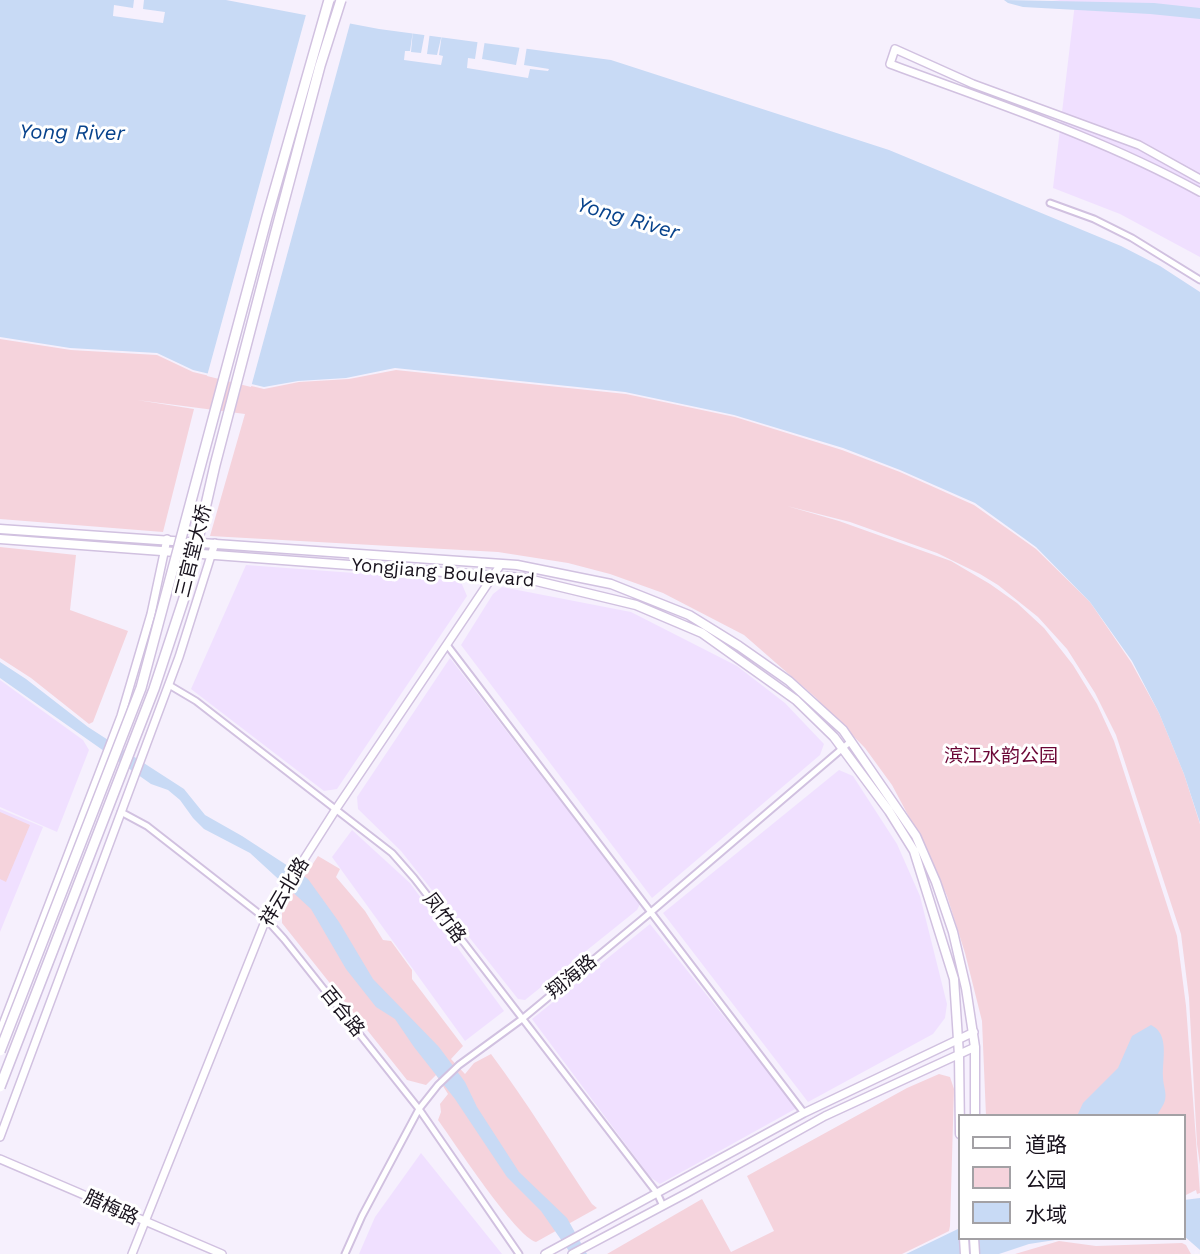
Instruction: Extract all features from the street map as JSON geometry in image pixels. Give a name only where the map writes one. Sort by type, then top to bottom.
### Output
[{"type":"main road","name":"三官堂大桥","points":[[0,1051],[141,688],[328,0]]},
{"type":"main road","name":"三官堂大桥","points":[[0,1087],[154,689],[186,592],[215,465],[275,234],[320,66],[341,0]]},
{"type":"main road","name":"Yongjiang Boulevard","points":[[0,529],[501,564],[571,574],[611,584],[689,615],[789,681],[843,730],[916,836],[936,882],[953,932],[967,988],[975,1047],[975,1114]]},
{"type":"main road","name":"Yongjiang Boulevard","points":[[0,539],[524,578],[624,602],[702,634],[796,699],[842,748],[889,811],[914,851],[954,979],[960,1114]]},
{"type":"street","points":[[1200,179],[1139,145],[973,83],[895,49],[890,64],[968,91],[1098,142],[1200,192]]},
{"type":"street","points":[[1050,203],[1094,219],[1132,238],[1200,280]]},
{"type":"street","points":[[0,1032],[121,716],[151,614],[167,539]]},
{"type":"street","points":[[0,1137],[169,685],[215,543]]},
{"type":"street","name":"祥云北路","points":[[132,1254],[265,919],[501,564]]},
{"type":"street","points":[[447,645],[804,1113]]},
{"type":"street","name":"凤竹路","points":[[169,685],[197,701],[357,824],[399,861],[657,1193],[663,1206]]},
{"type":"street","name":"翔海路","points":[[345,1254],[362,1216],[419,1109],[438,1085],[459,1065],[522,1019],[651,912],[851,741]]},
{"type":"street","name":"百合路","points":[[121,813],[147,826],[265,919],[284,939],[419,1109],[519,1254]]},
{"type":"street","points":[[545,1254],[804,1113],[974,1032]]},
{"type":"street","points":[[572,1254],[825,1116],[975,1047]]},
{"type":"street","name":"腊梅路","points":[[0,1159],[222,1254]]},
{"type":"shaded area","points":[[1052,0],[1200,0],[1200,257],[1120,214],[1053,188],[1075,3]]},
{"type":"shaded area","points":[[246,565],[449,580],[461,582],[467,596],[337,789],[324,791],[191,689]]},
{"type":"shaded area","points":[[502,587],[631,612],[737,666],[785,703],[824,744],[820,755],[652,898],[461,645],[493,594]]},
{"type":"shaded area","points":[[450,658],[640,904],[637,910],[525,1000],[518,999],[401,851],[358,809],[357,797]]},
{"type":"shaded area","points":[[0,680],[83,740],[89,750],[57,832],[0,807]]},
{"type":"shaded area","points":[[839,770],[853,776],[897,844],[920,896],[947,1004],[945,1018],[933,1034],[808,1102],[663,913]]},
{"type":"shaded area","points":[[0,809],[43,827],[0,932]]},
{"type":"shaded area","points":[[352,830],[410,883],[504,1011],[465,1041],[332,857]]},
{"type":"shaded area","points":[[650,924],[797,1108],[660,1184],[650,1177],[532,1019]]},
{"type":"shaded area","points":[[421,1153],[502,1254],[359,1254],[375,1217]]},
{"type":"green space","name":"滨江水韵公园","points":[[0,339],[71,350],[157,355],[193,372],[264,389],[299,382],[349,379],[396,370],[626,394],[735,417],[842,450],[974,505],[1036,549],[1090,602],[1131,662],[1159,713],[1184,774],[1200,824],[1200,1165],[1189,998],[1181,934],[1116,735],[1095,693],[1067,649],[1038,617],[980,574],[937,553],[850,522],[787,506],[839,521],[951,561],[990,584],[1017,603],[1044,628],[1073,665],[1097,704],[1114,741],[1177,936],[1186,1006],[1200,1193],[1197,1194],[1196,1190],[1186,1195],[1186,1114],[986,1114],[982,1021],[947,896],[925,847],[892,785],[865,748],[815,697],[744,635],[663,593],[610,574],[568,563],[498,552],[210,536],[245,414],[137,400],[194,409],[163,532],[0,519]]},
{"type":"green space","points":[[0,547],[76,555],[70,610],[128,631],[93,722],[89,724],[31,678],[0,658]]},
{"type":"green space","points":[[0,812],[30,825],[6,882],[0,879]]},
{"type":"green space","points":[[318,856],[340,869],[336,877],[365,911],[383,940],[391,941],[412,970],[412,979],[463,1046],[451,1059],[465,1074],[474,1063],[491,1054],[597,1208],[536,1242],[514,1224],[500,1207],[438,1120],[440,1104],[448,1094],[436,1075],[426,1085],[407,1080],[282,923],[282,910]]},
{"type":"green space","points":[[939,1074],[950,1077],[954,1089],[949,1231],[902,1254],[607,1254],[702,1199],[731,1252],[774,1231],[747,1176],[907,1088]]},
{"type":"green space","points":[[1059,1241],[1096,1246],[1182,1243],[1191,1254],[1015,1254]]},
{"type":"water","name":"Yong River","points":[[0,0],[226,0],[379,29],[611,60],[889,150],[1121,246],[1160,266],[1200,292],[1200,823],[1184,774],[1159,713],[1132,661],[1090,602],[1036,547],[975,503],[900,470],[843,448],[734,415],[625,392],[395,368],[346,378],[298,381],[264,387],[193,370],[157,353],[70,348],[0,337]]},
{"type":"water","points":[[1004,0],[1154,3],[1200,8],[1200,19],[1023,7]]},
{"type":"water","points":[[0,662],[88,727],[184,789],[205,815],[308,879],[339,922],[373,979],[439,1047],[465,1082],[477,1107],[519,1172],[567,1218],[587,1254],[571,1254],[541,1211],[507,1177],[455,1099],[395,1019],[376,1007],[346,969],[311,909],[250,853],[204,829],[168,790],[151,784],[0,678]]},
{"type":"water","points":[[1151,1025],[1161,1035],[1164,1048],[1165,1097],[1158,1114],[1078,1114],[1083,1103],[1118,1068],[1132,1036]]},
{"type":"water","points":[[1200,1198],[1200,1250],[1186,1238],[1186,1200]]},
{"type":"water","points":[[958,1229],[958,1240],[1055,1240],[1029,1244],[999,1254],[906,1254]]},
{"type":"pier","points":[[134,0],[144,0],[143,9],[165,12],[163,23],[113,16],[114,5],[133,8]]},
{"type":"pier","points":[[307,11],[351,20],[251,387],[207,376]]},
{"type":"pier","points":[[413,30],[411,52],[421,53],[425,32],[430,32],[427,54],[437,55],[442,34],[439,55],[443,56],[441,65],[404,60],[405,51],[410,51]]},
{"type":"pier","points":[[478,39],[485,40],[482,59],[516,65],[520,45],[527,46],[524,65],[549,69],[530,69],[528,78],[467,68],[468,58],[475,59]]}]
